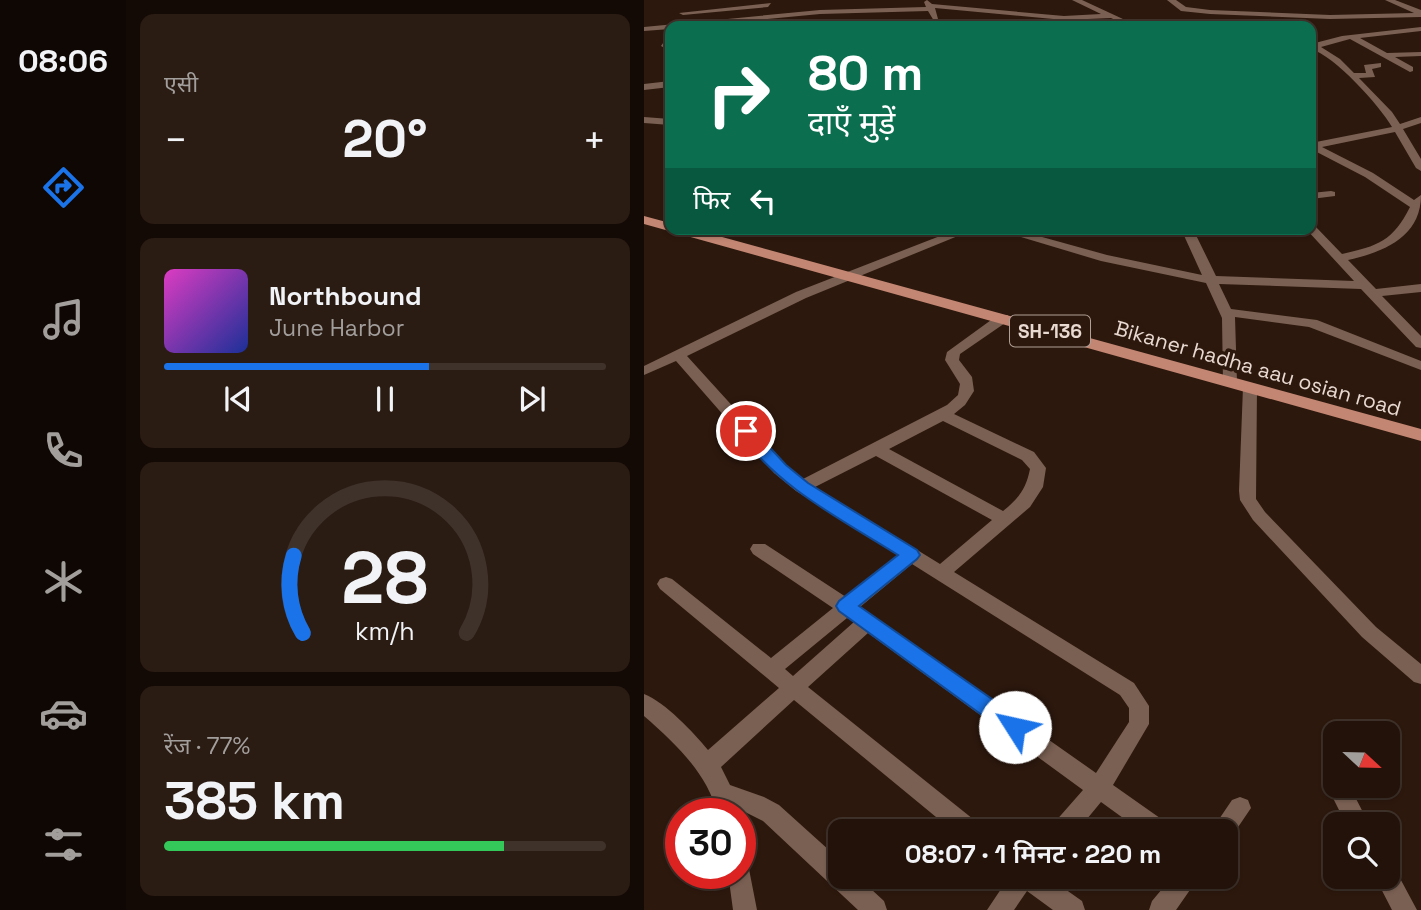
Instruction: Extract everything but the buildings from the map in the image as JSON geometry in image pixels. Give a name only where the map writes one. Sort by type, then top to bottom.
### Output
[{"type":"main road","points":[[644,220],[665,226]]},
{"type":"main road","name":"Bikaner hadha aau osian road","points":[[700,235],[1421,435]]},
{"type":"street","points":[[1076,0],[1122,21]]},
{"type":"street","points":[[1173,0],[1184,9],[1214,12],[1329,17],[1421,14]]},
{"type":"street","points":[[1389,0],[1421,14]]},
{"type":"street","points":[[831,1],[834,15]]},
{"type":"street","points":[[683,13],[766,2],[781,21]]},
{"type":"street","points":[[1004,2],[1002,9],[1012,21]]},
{"type":"street","points":[[726,21],[778,16],[834,15],[930,5],[1005,13],[1037,13],[1064,18],[1111,16]]},
{"type":"street","points":[[1214,12],[1220,5]]},
{"type":"street","points":[[1408,7],[1421,7]]},
{"type":"street","points":[[1184,9],[1184,14],[1192,21]]},
{"type":"street","points":[[1256,14],[1267,21]]},
{"type":"street","points":[[644,29],[660,23],[665,24]]},
{"type":"street","points":[[1316,44],[1421,29]]},
{"type":"street","points":[[1351,37],[1410,69]]},
{"type":"street","points":[[1316,48],[1353,76],[1389,114],[1421,168]]},
{"type":"street","points":[[1387,55],[1421,54]]},
{"type":"street","points":[[1353,76],[1372,75],[1367,67],[1378,65]]},
{"type":"street","points":[[644,87],[665,85]]},
{"type":"street","points":[[644,120],[665,122]]},
{"type":"street","points":[[1316,145],[1397,129],[1421,121]]},
{"type":"street","points":[[1316,148],[1369,175],[1418,208],[1402,232],[1391,242],[1373,251],[1341,258]]},
{"type":"street","points":[[1316,196],[1331,194]]},
{"type":"street","points":[[1316,233],[1421,344]]},
{"type":"street","points":[[644,371],[847,275],[953,235]]},
{"type":"street","points":[[1020,235],[1049,244],[1213,280],[1370,289],[1421,288]]},
{"type":"street","points":[[1190,235],[1227,312],[1230,382]]},
{"type":"street","points":[[1227,312],[1312,323],[1421,366]]},
{"type":"street","points":[[802,487],[943,415],[964,401],[968,393],[967,379],[953,360],[954,352],[1003,317]]},
{"type":"street","points":[[678,355],[780,469],[802,487],[1127,689],[1139,706],[1139,724],[1100,787],[1072,819]]},
{"type":"street","points":[[1250,387],[1248,500],[1259,516],[1368,632],[1421,676]]},
{"type":"street","points":[[941,573],[1024,503],[1035,487],[1038,468],[1034,460],[943,415]]},
{"type":"street","points":[[876,449],[1004,519]]},
{"type":"street","points":[[759,549],[845,606],[1143,819]]},
{"type":"street","points":[[771,669],[845,606],[911,555]]},
{"type":"street","points":[[666,584],[955,819]]},
{"type":"street","points":[[706,766],[867,622]]},
{"type":"street","points":[[644,704],[675,731],[706,766],[723,798]]},
{"type":"street","points":[[721,792],[756,804],[771,813],[828,865]]},
{"type":"street","points":[[1231,819],[1240,808]]},
{"type":"street","points":[[742,889],[745,910]]},
{"type":"street","points":[[853,889],[875,910]]},
{"type":"street","points":[[999,910],[1016,889]]},
{"type":"street","points":[[1042,889],[1073,910]]},
{"type":"street","points":[[1161,910],[1178,889]]},
{"type":"street","points":[[1394,889],[1405,910]]},
{"type":"route","points":[[746,431],[780,469],[802,487],[911,555],[845,606],[1015,727]]}]
